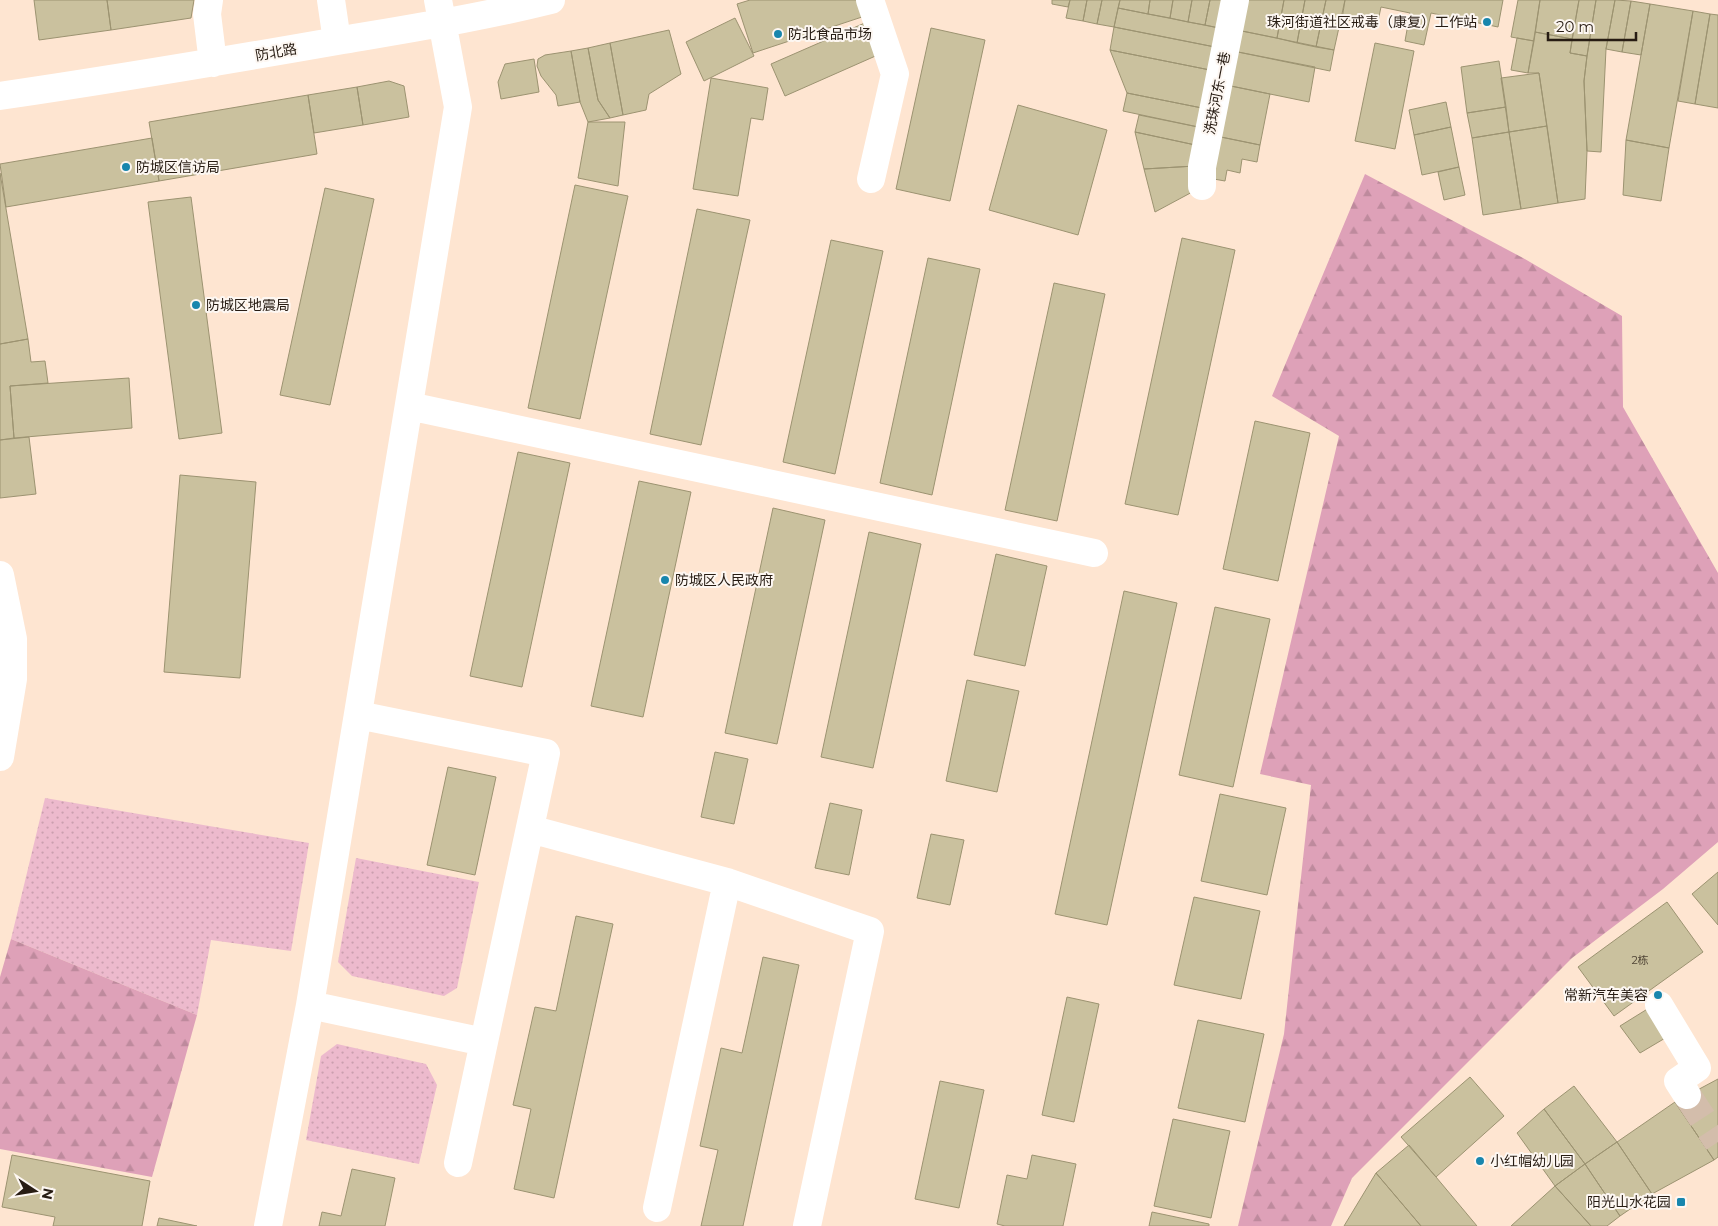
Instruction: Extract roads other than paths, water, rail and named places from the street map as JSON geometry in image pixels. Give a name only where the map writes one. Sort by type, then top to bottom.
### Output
[{"type":"street","points":[[208,0],[207,14],[213,63]]},
{"type":"street","points":[[331,0],[337,41]]},
{"type":"street","name":"防北路","points":[[0,96],[213,63],[337,41],[440,11],[551,0]]},
{"type":"street","points":[[870,0],[895,74],[871,179]]},
{"type":"street","name":"洗珠河东一巷","points":[[1202,186],[1202,167],[1235,0]]},
{"type":"street","points":[[268,1226],[310,1004],[458,107],[440,11]]},
{"type":"street","points":[[409,406],[1094,553]]},
{"type":"street","points":[[0,576],[13,679],[2,742]]},
{"type":"street","points":[[358,714],[546,753],[458,1163]]},
{"type":"street","points":[[530,829],[726,882],[870,931],[807,1226]]},
{"type":"street","points":[[657,1208],[726,882]]},
{"type":"street","points":[[310,1004],[484,1042]]},
{"type":"street","points":[[1659,1004],[1697,1068],[1678,1081],[1687,1095]]},
{"type":"tunnel","points":[[1687,1095],[1718,1142]]},
{"type":"place","name":"珠河街道社区戒毒（康复）工作站","points":[[1487,22]]},
{"type":"place","name":"防北食品市场","points":[[778,34]]},
{"type":"place","name":"防城区信访局","points":[[126,167]]},
{"type":"place","name":"防城区地震局","points":[[196,305]]},
{"type":"place","name":"防城区人民政府","points":[[665,580]]},
{"type":"place","name":"常新汽车美容","points":[[1658,995]]},
{"type":"place","name":"小红帽幼儿园","points":[[1480,1161]]},
{"type":"place","name":"阳光山水花园","points":[[1681,1202]]}]
